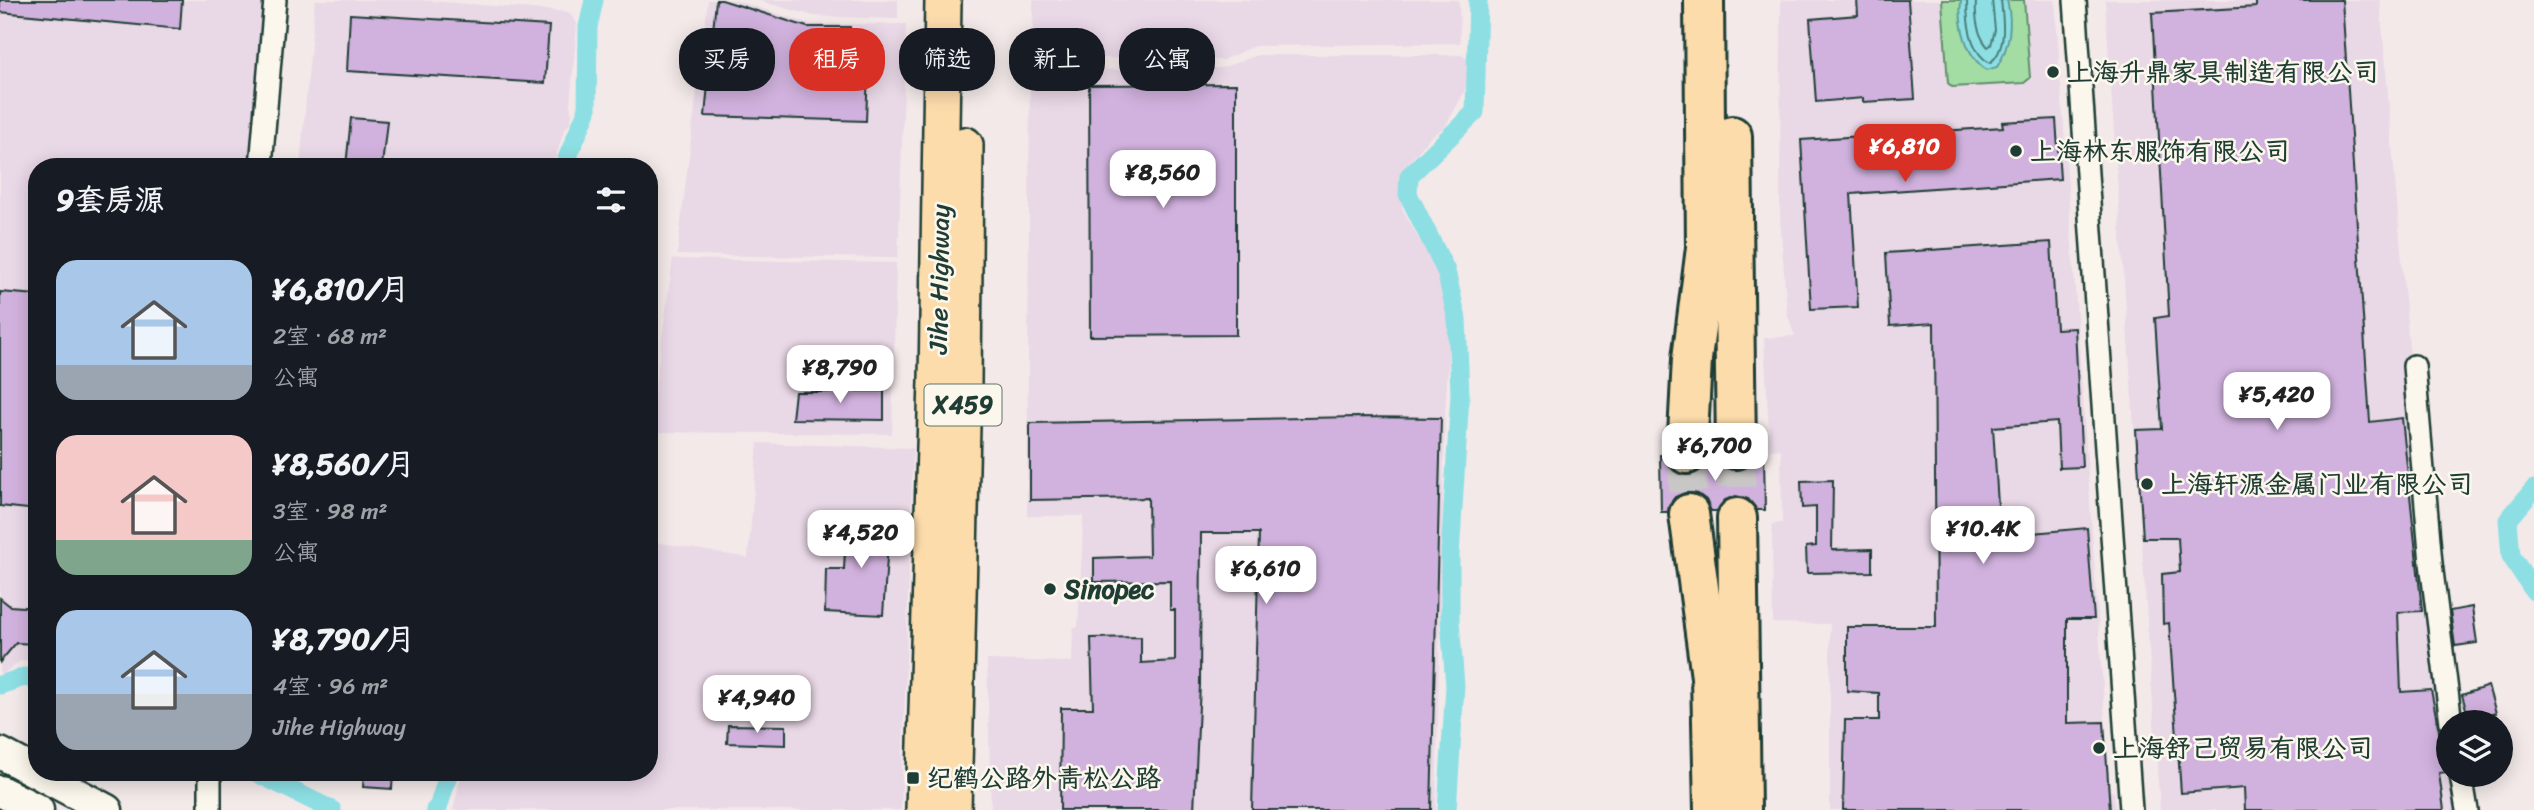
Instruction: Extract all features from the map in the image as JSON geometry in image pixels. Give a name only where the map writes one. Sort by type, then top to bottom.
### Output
[{"type":"highway","points":[[1687,454],[1692,359],[1706,248],[1704,0]]},
{"type":"highway","points":[[1730,0],[1736,449]]},
{"type":"highway","points":[[1689,514],[1711,677],[1714,810]]},
{"type":"highway","points":[[1737,518],[1741,810]]},
{"type":"main road","name":"Jihe Highway","points":[[924,810],[937,367],[943,0]]},
{"type":"main road","name":"Jihe Highway","points":[[953,810],[963,383],[966,0]]},
{"type":"main road","points":[[0,753],[28,768]]},
{"type":"main road","points":[[53,781],[107,810]]},
{"type":"main road","points":[[0,791],[38,810]]},
{"type":"street","points":[[262,158],[275,0]]},
{"type":"street","points":[[2075,0],[2131,810]]},
{"type":"street","points":[[2414,366],[2431,563],[2449,710]]},
{"type":"street","points":[[210,781],[210,810]]},
{"type":"street","points":[[2463,787],[2467,810]]},
{"type":"shaded area","points":[[0,0],[264,0],[250,158],[28,158],[28,660],[20,661],[0,676]]},
{"type":"shaded area","points":[[315,0],[419,0],[569,12],[577,24],[570,105],[572,115],[555,158],[301,158]]},
{"type":"shaded area","points":[[708,0],[734,0],[811,24],[906,24],[906,28],[899,28],[899,91],[904,91],[898,258],[677,255],[697,91],[775,91],[775,28],[705,28]]},
{"type":"shaded area","points":[[756,0],[898,0],[898,19],[814,16]]},
{"type":"shaded area","points":[[1033,0],[1459,0],[1460,43],[1254,46],[1223,60],[1215,60],[1215,28],[1119,28],[1119,58],[1105,58],[1105,28],[1033,28]]},
{"type":"shaded area","points":[[1781,0],[2055,0],[2110,791],[2114,792],[2116,810],[1830,810],[1830,624],[1773,623],[1772,524],[1782,523],[1781,449],[1770,450],[1764,338],[1795,336],[1787,313],[1780,217]]},
{"type":"shaded area","points":[[2105,0],[2380,0],[2440,710],[2436,710],[2436,787],[2454,787],[2459,810],[2160,810]]},
{"type":"shaded area","points":[[1258,55],[1461,55],[1471,60],[1467,87],[1445,127],[1431,136],[1402,171],[1402,208],[1439,267],[1451,320],[1445,413],[1436,810],[991,810],[987,660],[1072,662],[1073,628],[1078,627],[1083,516],[1027,516],[1030,91],[1105,91],[1105,70],[1119,70],[1119,91],[1215,91],[1215,68]]},
{"type":"shaded area","points":[[673,259],[896,263],[892,434],[658,432],[658,367]]},
{"type":"shaded area","points":[[758,443],[913,448],[901,810],[453,810],[460,781],[658,781],[658,543],[748,558]]},
{"type":"green space","points":[[1942,0],[2024,0],[2030,78],[2024,83],[1952,87],[1948,83]]},
{"type":"water","points":[[1961,0],[2007,0],[2009,35],[1997,67],[1987,70],[1969,48],[1962,29]]},
{"type":"building","points":[[0,0],[182,0],[180,29],[0,12]]},
{"type":"building","points":[[716,0],[807,27],[850,27],[789,28],[789,91],[867,91],[866,121],[705,116],[707,91],[775,91],[775,28],[713,28]]},
{"type":"building","points":[[1857,0],[1908,0],[1915,99],[1863,102],[1863,98],[1816,102],[1810,19],[1858,15]]},
{"type":"building","points":[[2256,0],[2342,0],[2370,422],[2402,418],[2422,611],[2398,612],[2401,692],[2431,690],[2436,716],[2436,787],[2441,787],[2444,810],[2245,810],[2244,788],[2181,793],[2169,623],[2163,624],[2162,574],[2180,572],[2178,538],[2143,538],[2136,430],[2162,429],[2155,318],[2169,316],[2152,13],[2256,7]]},
{"type":"building","points":[[350,14],[549,26],[545,83],[347,71]]},
{"type":"building","points":[[1215,84],[1236,84],[1236,335],[1090,336],[1089,91],[1105,91],[1105,85],[1119,85],[1119,91],[1215,91]]},
{"type":"building","points":[[351,118],[387,121],[383,158],[347,158]]},
{"type":"building","points":[[2056,119],[2060,179],[1851,194],[1858,307],[1811,309],[1801,140],[2003,127],[2002,122]]},
{"type":"building","points":[[2051,242],[2056,329],[2075,328],[2082,467],[2059,468],[2057,422],[1993,427],[2000,536],[2087,528],[2094,619],[2067,619],[2067,723],[2104,722],[2110,810],[1843,810],[1845,720],[1879,720],[1879,693],[1847,691],[1847,627],[1936,627],[1934,323],[1890,326],[1886,253]]},
{"type":"building","points":[[0,292],[28,294],[28,509],[0,506]]},
{"type":"building","points":[[837,383],[855,384],[852,391],[884,391],[884,420],[792,419],[795,392],[835,392]]},
{"type":"building","points":[[1441,418],[1431,810],[1252,810],[1259,533],[1201,533],[1200,685],[1194,810],[1060,810],[1061,708],[1093,708],[1091,638],[1141,637],[1141,663],[1175,661],[1175,610],[1170,610],[1170,581],[1094,582],[1094,558],[1149,556],[1148,498],[1030,500],[1030,423]]},
{"type":"building","points":[[1715,454],[1725,468],[1737,471],[1748,467],[1757,454],[1764,454],[1765,510],[1757,510],[1748,499],[1736,496],[1725,500],[1717,511],[1711,511],[1706,500],[1698,494],[1687,492],[1675,497],[1668,512],[1661,512],[1660,455],[1666,455],[1668,464],[1675,472],[1687,476],[1698,473],[1706,465],[1709,455]]},
{"type":"building","points":[[1833,480],[1832,550],[1872,549],[1872,572],[1807,573],[1806,547],[1816,546],[1816,507],[1802,508],[1801,481]]},
{"type":"building","points":[[855,515],[890,515],[883,615],[825,612],[826,569],[844,569],[845,551],[852,551]]},
{"type":"building","points":[[0,598],[10,606],[28,607],[28,644],[16,643],[0,662]]},
{"type":"building","points":[[2472,607],[2477,643],[2455,646],[2450,611]]},
{"type":"building","points":[[2488,686],[2495,710],[2466,710],[2462,695]]},
{"type":"building","points":[[728,725],[786,726],[786,745],[727,743]]},
{"type":"building","points":[[363,781],[392,781],[392,789],[363,787]]},
{"type":"waterway","points":[[567,158],[587,111],[588,27],[594,0]]},
{"type":"waterway","points":[[1447,810],[1455,686],[1450,621],[1450,556],[1460,395],[1457,319],[1446,271],[1408,194],[1409,176],[1475,112],[1478,0]]},
{"type":"waterway","points":[[2534,489],[2508,520],[2511,556],[2534,591]]},
{"type":"waterway","points":[[0,685],[28,678]]},
{"type":"waterway","points":[[273,781],[332,810]]},
{"type":"waterway","points":[[435,810],[446,781]]},
{"type":"tunnel","points":[[1736,449],[1737,518]]},
{"type":"tunnel","points":[[1687,454],[1689,514]]},
{"type":"place","name":"上海升鼎家具制造有限公司","points":[[2053,72]]},
{"type":"place","name":"上海林东服饰有限公司","points":[[2016,151]]},
{"type":"place","name":"上海轩源金属门业有限公司","points":[[2147,484]]},
{"type":"place","name":"Sinopec","points":[[1050,589]]},
{"type":"place","name":"上海舒己贸易有限公司","points":[[2099,748]]},
{"type":"place","name":"纪鹤公路外青松公路","points":[[913,778]]}]
